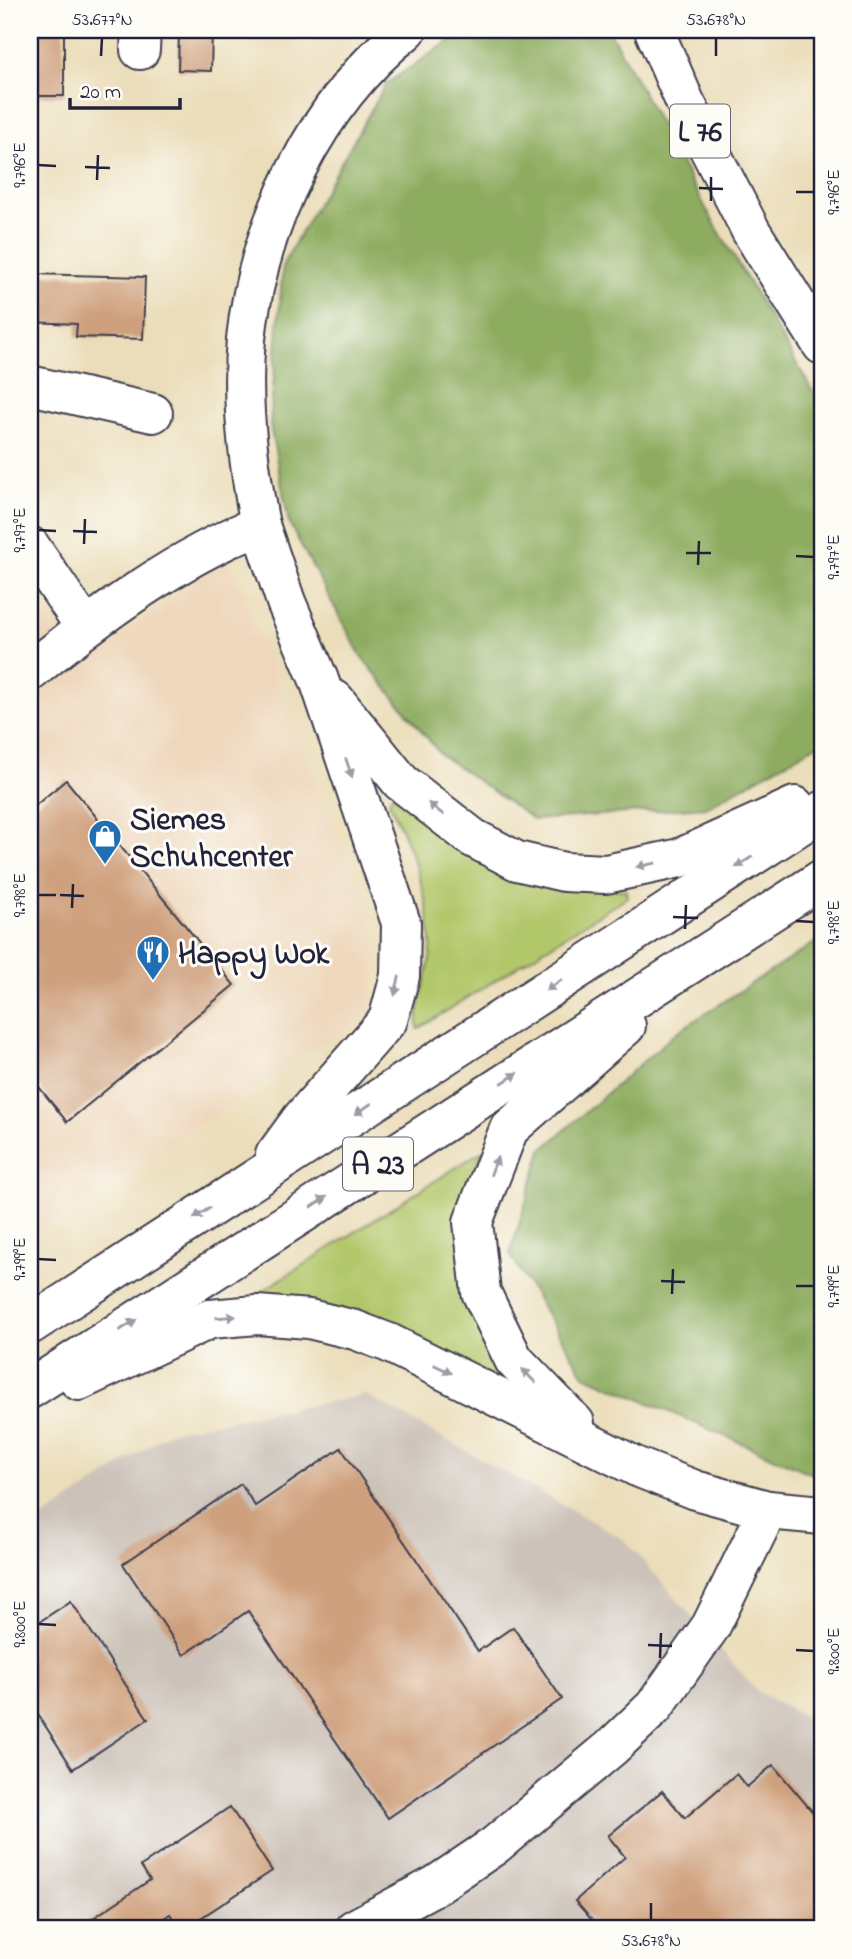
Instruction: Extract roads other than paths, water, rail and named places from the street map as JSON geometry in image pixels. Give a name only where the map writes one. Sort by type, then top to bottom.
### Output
[{"type":"main road","points":[[259,1176],[302,1118],[388,1020],[400,976],[401,923],[319,680],[286,602],[260,524],[250,474],[245,420],[246,339],[264,249],[302,156],[350,88],[407,30]]},
{"type":"main road","name":"L 76","points":[[654,30],[685,102],[751,231],[822,345]]},
{"type":"main road","points":[[30,385],[153,412]]},
{"type":"main road","points":[[30,672],[85,627],[222,539],[260,524]]},
{"type":"main road","points":[[30,546],[85,627]]},
{"type":"main road","points":[[319,680],[401,782],[473,838],[517,861],[564,872],[606,874],[680,858],[822,794]]},
{"type":"main road","name":"A 23","points":[[30,1325],[822,811]]},
{"type":"main road","name":"A 23","points":[[30,1389],[822,879]]},
{"type":"main road","points":[[593,1443],[514,1360],[481,1292],[473,1222],[509,1129],[726,939]]},
{"type":"main road","points":[[30,1405],[210,1318],[270,1316],[309,1319],[389,1343],[637,1467],[695,1490],[768,1510],[822,1515]]},
{"type":"main road","points":[[354,1929],[436,1885],[494,1846],[611,1748],[654,1707],[711,1626],[768,1510]]},
{"type":"place","name":"Siemes Schuhcenter","points":[[105,866]]},
{"type":"place","name":"Happy Wok","points":[[153,982]]}]
